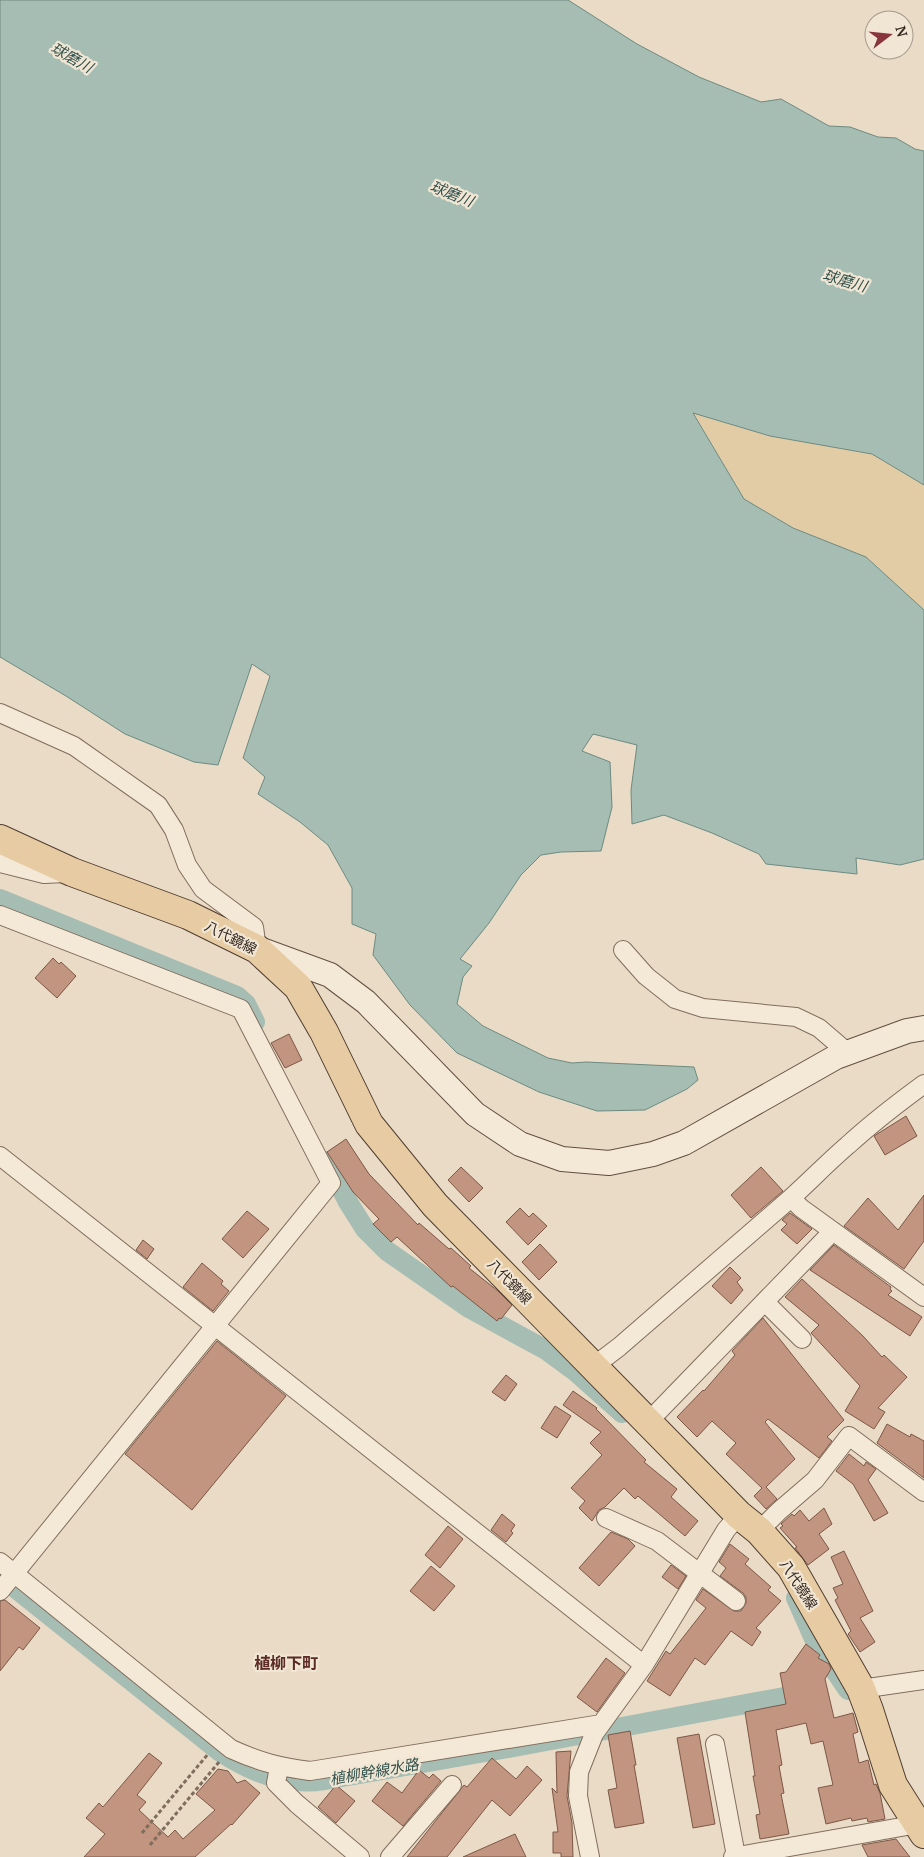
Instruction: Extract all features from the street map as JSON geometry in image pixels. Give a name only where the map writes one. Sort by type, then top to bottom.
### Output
[{"type":"main road","name":"八代鏡線","points":[[0,839],[72,872],[188,915],[258,949],[298,987],[324,1032],[369,1124],[435,1205],[791,1567],[861,1689],[893,1785],[921,1829]]},
{"type":"street","points":[[0,713],[74,746],[158,805],[174,830],[187,865],[202,890],[254,927],[258,949],[330,975],[366,1002],[475,1114],[520,1144],[562,1159],[609,1163],[653,1154],[684,1143],[836,1056],[907,1031],[924,1028]]},
{"type":"street","points":[[0,863],[44,874],[72,872]]},
{"type":"street","points":[[0,915],[241,1009],[331,1183],[8,1581]]},
{"type":"street","points":[[623,950],[646,976],[675,1000],[702,1008],[796,1017],[819,1028],[847,1052]]},
{"type":"street","points":[[594,1366],[817,1176],[847,1145],[924,1084]]},
{"type":"street","points":[[0,1156],[644,1665]]},
{"type":"street","points":[[791,1198],[801,1208],[924,1297]]},
{"type":"street","points":[[648,1422],[833,1231]]},
{"type":"street","points":[[765,1302],[802,1339]]},
{"type":"street","points":[[590,1857],[578,1796],[579,1772],[594,1734],[644,1665],[726,1530],[778,1511],[815,1480],[849,1436],[924,1492]]},
{"type":"street","points":[[606,1518],[657,1541],[736,1600]]},
{"type":"street","points":[[0,1562],[8,1581],[232,1749],[252,1758],[278,1775],[297,1804],[360,1857]]},
{"type":"street","points":[[861,1689],[924,1680]]},
{"type":"street","points":[[278,1775],[601,1724]]},
{"type":"street","points":[[715,1744],[735,1857],[921,1829]]},
{"type":"street","points":[[390,1857],[452,1786]]},
{"type":"path","points":[[142,1833],[210,1751],[221,1760],[150,1845]]},
{"type":"sand","points":[[693,412],[770,436],[872,454],[924,485],[924,610],[866,557],[793,528],[744,499]]},
{"type":"water","name":"球磨川","points":[[0,0],[568,0],[637,44],[699,77],[761,102],[781,99],[829,126],[850,127],[878,137],[896,138],[915,149],[924,151],[924,485],[872,454],[770,436],[693,413],[744,499],[793,528],[866,557],[924,610],[924,859],[900,865],[856,858],[857,874],[766,864],[759,854],[712,833],[664,815],[632,824],[631,790],[637,745],[593,734],[582,751],[610,762],[612,807],[601,851],[561,852],[541,855],[521,875],[489,923],[460,959],[472,966],[463,977],[457,1004],[483,1026],[548,1058],[572,1063],[694,1067],[698,1080],[687,1089],[645,1110],[597,1111],[539,1092],[457,1053],[410,1005],[373,955],[376,934],[352,924],[352,888],[328,845],[300,822],[258,794],[265,777],[243,758],[270,676],[252,664],[218,765],[194,762],[125,734],[0,657]]},
{"type":"building","points":[[53,958],[59,964],[61,962],[76,976],[57,998],[35,978]]},
{"type":"building","points":[[289,1034],[302,1060],[285,1068],[271,1043]]},
{"type":"building","points":[[906,1116],[917,1136],[885,1155],[874,1136]]},
{"type":"building","points":[[346,1139],[369,1174],[418,1225],[419,1223],[449,1249],[451,1248],[471,1266],[469,1268],[512,1305],[501,1319],[499,1318],[497,1321],[453,1286],[451,1287],[397,1237],[391,1242],[373,1224],[379,1219],[353,1192],[327,1152]]},
{"type":"building","points":[[461,1167],[483,1188],[469,1202],[448,1180]]},
{"type":"building","points":[[761,1167],[783,1191],[751,1218],[731,1195]]},
{"type":"building","points":[[924,1195],[924,1241],[904,1269],[844,1226],[868,1198],[898,1230]]},
{"type":"building","points":[[520,1208],[529,1217],[533,1213],[547,1226],[528,1245],[506,1222]]},
{"type":"building","points":[[247,1211],[269,1229],[243,1258],[222,1239]]},
{"type":"building","points":[[790,1213],[812,1229],[797,1244],[781,1230],[787,1224],[782,1220]]},
{"type":"building","points":[[143,1240],[154,1249],[147,1259],[136,1250]]},
{"type":"building","points":[[540,1244],[557,1262],[539,1280],[522,1262]]},
{"type":"building","points":[[834,1245],[891,1287],[892,1291],[888,1295],[922,1317],[910,1336],[810,1270]]},
{"type":"building","points":[[202,1263],[223,1281],[221,1284],[229,1291],[213,1311],[183,1287]]},
{"type":"building","points":[[730,1267],[741,1278],[737,1282],[743,1290],[731,1304],[712,1286]]},
{"type":"building","points":[[802,1279],[863,1336],[882,1357],[884,1355],[907,1377],[878,1408],[885,1412],[874,1429],[845,1411],[860,1386],[811,1333],[819,1325],[785,1297]]},
{"type":"building","points":[[763,1318],[844,1420],[827,1437],[832,1441],[819,1458],[768,1419],[765,1422],[795,1459],[766,1487],[777,1499],[766,1509],[754,1496],[762,1488],[726,1454],[736,1443],[712,1421],[697,1437],[677,1417],[704,1391],[735,1355],[732,1351]]},
{"type":"building","points":[[217,1341],[286,1396],[192,1510],[125,1454]]},
{"type":"building","points":[[506,1375],[517,1384],[505,1401],[492,1392]]},
{"type":"building","points":[[573,1391],[597,1408],[646,1460],[644,1462],[677,1489],[671,1497],[698,1521],[685,1536],[638,1496],[635,1499],[624,1488],[605,1507],[599,1510],[592,1521],[579,1508],[585,1501],[571,1488],[602,1455],[590,1443],[601,1432],[563,1405]]},
{"type":"building","points":[[555,1406],[571,1416],[557,1438],[541,1428]]},
{"type":"building","points":[[887,1424],[910,1437],[911,1434],[924,1441],[924,1478],[877,1443]]},
{"type":"building","points":[[849,1454],[864,1466],[866,1462],[876,1469],[868,1480],[888,1513],[874,1521],[853,1484],[836,1471]]},
{"type":"building","points":[[824,1508],[832,1524],[819,1534],[829,1549],[808,1565],[795,1548],[797,1547],[780,1528],[783,1526],[781,1524],[792,1514],[794,1516],[800,1510],[809,1521]]},
{"type":"building","points":[[502,1514],[515,1525],[511,1531],[513,1533],[506,1542],[491,1530]]},
{"type":"building","points":[[448,1526],[463,1539],[440,1568],[425,1555]]},
{"type":"building","points":[[611,1532],[628,1539],[635,1546],[599,1586],[579,1568]]},
{"type":"building","points":[[730,1544],[749,1559],[745,1564],[771,1587],[768,1590],[781,1601],[756,1628],[761,1632],[752,1646],[731,1631],[705,1665],[695,1658],[670,1696],[647,1681],[666,1651],[670,1654],[706,1608],[696,1600],[703,1589],[734,1611],[741,1611],[746,1603],[746,1597],[743,1593],[720,1576],[726,1568],[719,1562]]},
{"type":"building","points":[[844,1551],[873,1611],[860,1618],[875,1642],[860,1652],[848,1634],[851,1631],[835,1600],[838,1598],[833,1588],[843,1584],[831,1557]]},
{"type":"building","points":[[671,1565],[686,1576],[678,1589],[662,1577]]},
{"type":"building","points":[[431,1566],[455,1586],[434,1611],[410,1591]]},
{"type":"building","points":[[5,1600],[40,1628],[23,1650],[19,1647],[0,1671],[0,1601]]},
{"type":"building","points":[[806,1644],[820,1655],[818,1658],[829,1664],[831,1669],[825,1679],[834,1718],[853,1713],[858,1732],[853,1734],[859,1763],[868,1760],[874,1785],[876,1784],[880,1793],[885,1819],[868,1822],[867,1818],[852,1821],[851,1818],[826,1824],[818,1788],[833,1785],[823,1741],[811,1744],[806,1723],[776,1730],[782,1765],[779,1766],[784,1793],[781,1794],[789,1834],[760,1839],[756,1815],[760,1814],[745,1712],[786,1704],[780,1673],[786,1672]]},
{"type":"building","points":[[606,1658],[625,1673],[597,1712],[577,1697]]},
{"type":"building","points":[[630,1731],[644,1823],[615,1828],[608,1790],[617,1788],[608,1735]]},
{"type":"building","points":[[699,1734],[715,1824],[693,1828],[677,1738]]},
{"type":"building","points":[[571,1751],[567,1796],[572,1823],[573,1857],[561,1857],[561,1853],[553,1853],[553,1832],[558,1832],[552,1788],[557,1793],[556,1752]]},
{"type":"building","points":[[149,1753],[162,1763],[137,1795],[146,1802],[139,1810],[168,1837],[175,1830],[183,1839],[215,1810],[196,1794],[218,1769],[228,1771],[237,1783],[245,1780],[260,1793],[232,1825],[195,1857],[84,1857],[105,1834],[86,1818],[99,1803],[103,1807]]},
{"type":"building","points":[[492,1758],[516,1779],[527,1766],[542,1780],[510,1816],[492,1800],[447,1857],[407,1857],[464,1785],[467,1787]]},
{"type":"building","points":[[419,1770],[429,1778],[433,1774],[441,1781],[403,1826],[372,1801],[387,1782],[402,1793]]},
{"type":"building","points":[[336,1785],[355,1801],[336,1823],[318,1807]]},
{"type":"building","points":[[515,1834],[526,1857],[463,1857]]},
{"type":"building","points":[[896,1839],[910,1857],[868,1857],[862,1845]]},
{"type":"waterway","points":[[0,899],[237,996],[246,1004],[255,1022]]},
{"type":"waterway","points":[[327,1161],[348,1202],[365,1229],[387,1251],[469,1308],[546,1350],[576,1372],[622,1413]]},
{"type":"waterway","name":"植柳幹線水路","points":[[0,1576],[219,1751],[244,1766],[282,1779],[296,1781],[325,1780],[811,1692]]},
{"type":"waterway","points":[[796,1598],[815,1641],[848,1690]]},
{"type":"district","name":"植柳下町","points":[[286,1663]]}]
